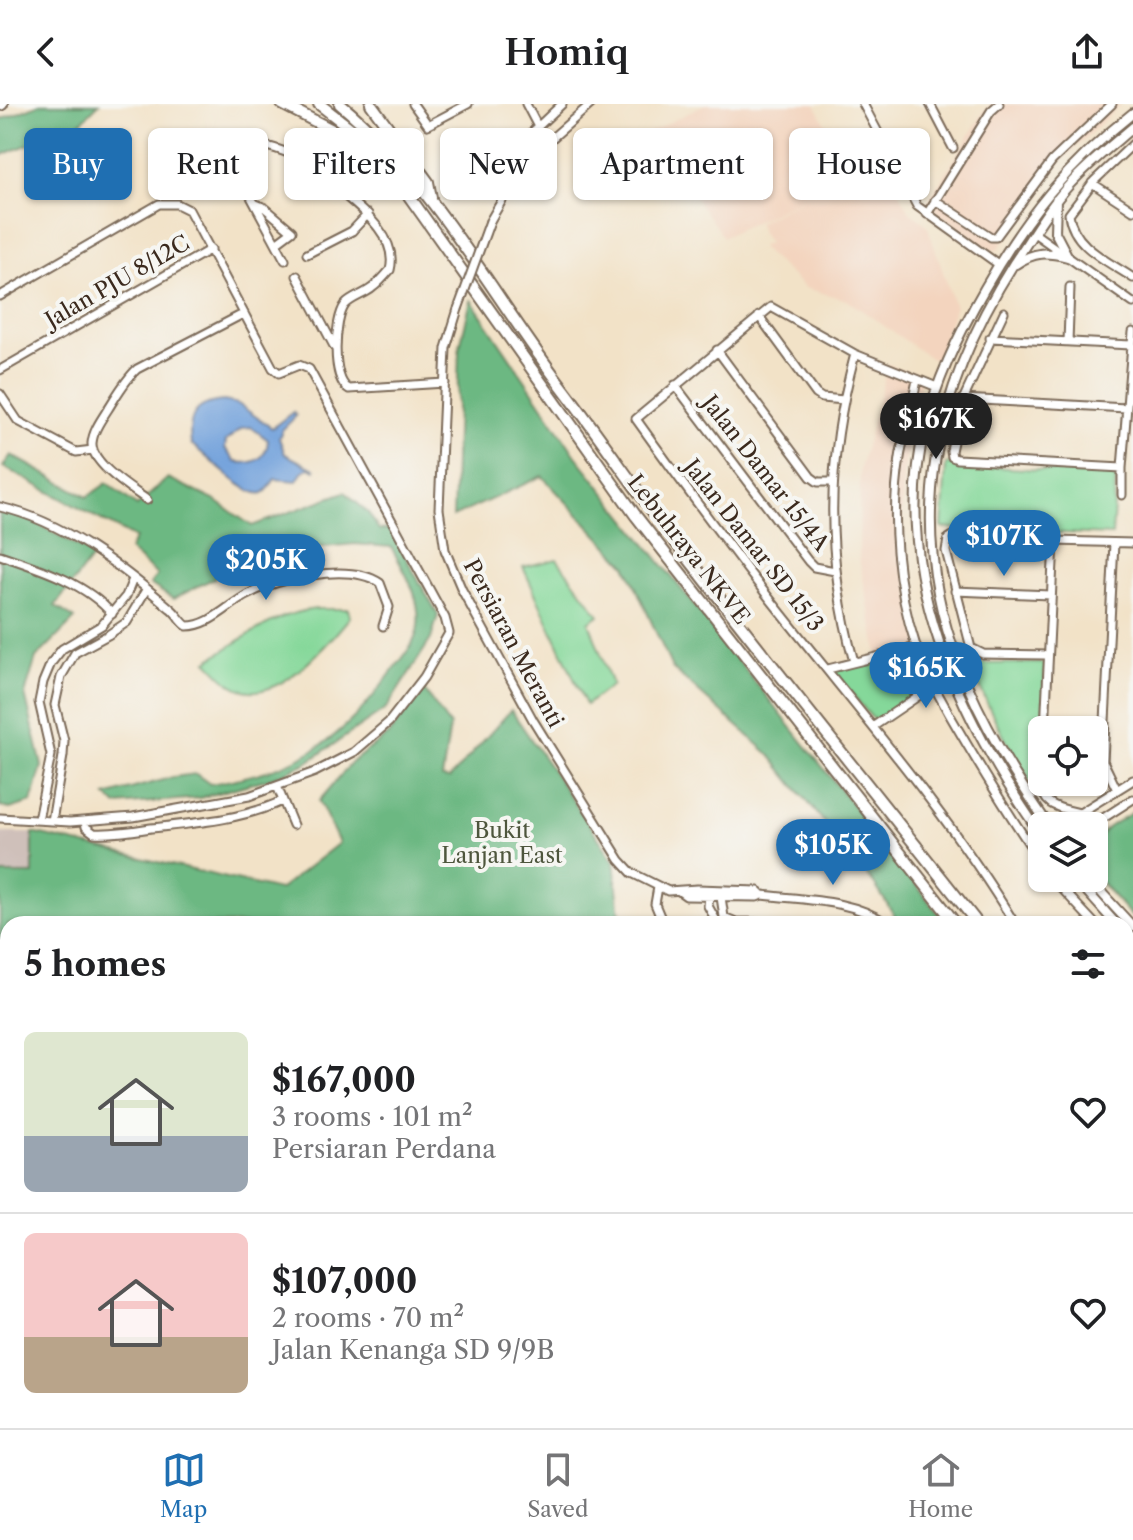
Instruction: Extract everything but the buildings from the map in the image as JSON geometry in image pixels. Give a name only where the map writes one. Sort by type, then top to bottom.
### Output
[{"type":"highway","points":[[282,104],[328,128]]},
{"type":"highway","points":[[319,104],[350,128]]},
{"type":"highway","points":[[340,104],[386,145],[432,203]]},
{"type":"highway","points":[[371,104],[428,182],[432,203]]},
{"type":"highway","name":"Lebuhraya NKVE","points":[[412,200],[636,516],[950,916]]},
{"type":"highway","name":"Lebuhraya NKVE","points":[[432,203],[673,538],[972,916]]},
{"type":"main road","points":[[1028,815],[1008,786],[950,675],[928,606],[920,558],[917,499],[921,454],[937,387],[965,323],[1001,261],[1047,193],[1133,113]]},
{"type":"main road","points":[[1040,812],[986,722],[960,668],[941,606],[932,557],[930,512],[936,453],[943,418],[983,315],[1012,267],[1056,200],[1091,163],[1133,127]]},
{"type":"main road","points":[[1034,233],[1033,221],[1047,193]]},
{"type":"main road","points":[[1056,200],[1055,232],[1068,257]]},
{"type":"main road","points":[[1001,261],[1025,235],[1034,233]]},
{"type":"main road","points":[[1012,267],[1035,253],[1068,257]]},
{"type":"main road","points":[[920,558],[932,557]]},
{"type":"main road","points":[[1087,892],[1108,916]]},
{"type":"main road","points":[[1101,892],[1123,916]]},
{"type":"street","points":[[413,104],[428,125],[468,104]]},
{"type":"street","points":[[526,104],[538,127],[562,104]]},
{"type":"street","name":"Persiaran Meranti","points":[[591,104],[551,139],[515,178],[490,221],[458,309],[446,348],[439,519],[445,550],[462,590],[533,720],[620,860],[632,873],[658,887],[679,891],[758,891],[762,895]]},
{"type":"street","points":[[863,104],[909,195],[927,214],[1001,261]]},
{"type":"street","points":[[930,104],[953,148]]},
{"type":"street","points":[[927,214],[991,111],[999,104]]},
{"type":"street","points":[[935,200],[991,237],[996,237],[1052,161],[1112,104]]},
{"type":"street","points":[[1133,144],[1092,183],[1069,214],[1071,227],[1081,242],[1133,278]]},
{"type":"street","points":[[268,148],[307,163],[368,214],[382,234],[392,264],[372,288],[346,304],[339,322],[336,350],[340,379],[346,388],[445,383]]},
{"type":"street","points":[[1092,183],[1133,210]]},
{"type":"street","points":[[252,200],[285,260]]},
{"type":"street","points":[[0,296],[159,204],[177,204],[189,210],[276,371],[283,372],[303,364],[309,369],[445,618],[449,633],[424,677],[382,729],[346,757],[277,786],[224,802],[85,821],[0,818]]},
{"type":"street","points":[[254,204],[265,208],[292,231],[276,243]]},
{"type":"street","points":[[307,254],[352,231],[368,214]]},
{"type":"street","points":[[1034,233],[1133,303]]},
{"type":"street","name":"Jalan PJU 8/12C","points":[[0,370],[211,249]]},
{"type":"street","points":[[297,276],[336,350]]},
{"type":"street","points":[[1068,342],[1070,287]]},
{"type":"street","points":[[675,385],[759,316],[775,307],[855,354],[937,387]]},
{"type":"street","points":[[1004,312],[963,399],[952,457],[1122,468]]},
{"type":"street","points":[[147,500],[109,471],[93,450],[95,431],[132,374],[243,314]]},
{"type":"street","points":[[759,316],[816,394],[822,398],[844,400]]},
{"type":"street","points":[[1122,495],[1132,333]]},
{"type":"street","points":[[990,338],[1131,345]]},
{"type":"street","points":[[717,350],[811,477],[818,482],[832,482]]},
{"type":"street","points":[[854,662],[835,571],[832,482],[844,400],[855,354]]},
{"type":"street","points":[[917,380],[900,459],[897,499],[898,555],[904,598],[916,647],[933,687],[1004,809],[1028,843]]},
{"type":"street","name":"Jalan Damar SD 15/3","points":[[675,385],[636,419],[760,586],[874,726],[972,856],[1010,916]]},
{"type":"street","name":"Jalan Damar 15/4A","points":[[675,385],[808,561],[814,567],[835,571]]},
{"type":"street","points":[[0,394],[18,421],[76,452],[93,450]]},
{"type":"street","points":[[963,399],[1126,408]]},
{"type":"street","points":[[0,507],[33,515],[99,552],[171,608],[182,622],[194,626],[248,594],[280,580],[312,575],[366,576],[380,583],[389,607],[383,626]]},
{"type":"street","points":[[1047,655],[983,654],[974,651],[969,644],[955,591],[946,542],[956,534],[1133,543]]},
{"type":"street","points":[[1045,716],[1054,541]]},
{"type":"street","points":[[1114,543],[1103,761],[1117,790]]},
{"type":"street","points":[[0,555],[57,576],[95,598],[112,614]]},
{"type":"street","points":[[38,820],[51,755],[39,693],[51,663],[62,649],[102,625],[126,596],[133,579]]},
{"type":"street","points":[[52,821],[64,741],[55,705],[67,664],[75,653],[127,622],[146,590]]},
{"type":"street","points":[[955,591],[1051,595]]},
{"type":"street","points":[[102,625],[108,635]]},
{"type":"street","points":[[828,669],[916,647]]},
{"type":"street","points":[[874,726],[960,668]]},
{"type":"street","points":[[1108,796],[1133,780]]},
{"type":"street","points":[[277,786],[293,825]]},
{"type":"street","points":[[1044,796],[1054,807],[1080,813],[1107,796]]},
{"type":"street","points":[[1108,815],[1133,799]]},
{"type":"street","points":[[85,821],[86,827],[94,833],[135,830],[231,818],[282,801]]},
{"type":"street","points":[[658,887],[655,904],[660,916]]},
{"type":"street","points":[[697,889],[714,896],[734,890]]},
{"type":"street","name":"Persiaran Meranti","points":[[679,891],[686,896],[762,895],[839,904],[876,916]]},
{"type":"street","points":[[1065,892],[1088,916]]},
{"type":"street","points":[[713,916],[710,912],[714,896]]},
{"type":"street","points":[[714,896],[724,916]]},
{"type":"shaded area","points":[[705,104],[815,104],[828,128],[789,128],[789,200],[800,200],[723,237],[697,200],[773,200],[773,128],[659,128]]},
{"type":"shaded area","points":[[992,104],[1121,104],[1055,167],[998,250],[990,250],[926,205],[985,110]]},
{"type":"shaded area","points":[[800,200],[904,200],[910,212],[927,225],[955,307],[936,362],[847,300],[805,288],[760,247],[768,243],[757,223]]},
{"type":"shaded area","points":[[888,364],[921,378],[903,473],[901,554],[921,648],[879,659],[859,558],[860,469]]},
{"type":"shaded area","points":[[0,833],[33,833],[33,874],[0,874]]},
{"type":"green space","points":[[40,104],[99,104],[75,128],[24,128],[24,146],[0,156],[0,120]]},
{"type":"green space","points":[[471,300],[576,456],[941,916],[895,916],[875,885],[769,754],[672,668],[626,565],[542,476],[453,517],[459,350]]},
{"type":"green space","points":[[11,455],[87,497],[107,483],[137,506],[168,478],[216,501],[252,526],[345,492],[369,514],[379,530],[390,529],[438,615],[431,639],[386,709],[306,763],[274,777],[200,798],[117,805],[106,796],[173,777],[196,774],[210,784],[241,778],[292,762],[313,750],[353,719],[409,648],[417,632],[416,598],[391,547],[355,544],[263,553],[173,599],[150,584],[157,575],[129,550],[135,538],[3,467]]},
{"type":"green space","points":[[946,464],[1116,475],[1112,535],[942,528]]},
{"type":"green space","points":[[0,511],[31,520],[94,555],[55,606],[75,619],[36,658],[25,694],[42,766],[32,802],[10,809],[0,807]]},
{"type":"green space","points":[[557,559],[599,615],[589,622],[612,685],[586,705],[523,567]]},
{"type":"green space","points":[[316,609],[348,609],[350,617],[302,668],[271,687],[256,691],[236,687],[207,661],[272,622]]},
{"type":"green space","points":[[914,650],[931,686],[876,723],[832,670]]},
{"type":"green space","points":[[1045,663],[1043,716],[1028,716],[1028,778],[993,716],[971,664]]},
{"type":"green space","name":"Bukit Lanjan East","points":[[424,690],[450,726],[442,778],[449,779],[511,710],[614,861],[620,916],[0,916],[0,874],[33,874],[33,833],[279,890],[339,843],[319,801],[353,761],[388,735]]},
{"type":"green space","points":[[1133,812],[1133,916],[1108,890],[1108,828]]},
{"type":"water","points":[[214,402],[238,404],[272,428],[293,412],[296,416],[282,430],[279,438],[285,454],[316,470],[309,468],[303,471],[297,481],[275,479],[263,493],[256,493],[237,483],[191,444],[192,418],[200,408]],"holes":[[[251,427],[268,440],[262,457],[253,462],[235,462],[225,448],[226,441],[242,428]]]}]
